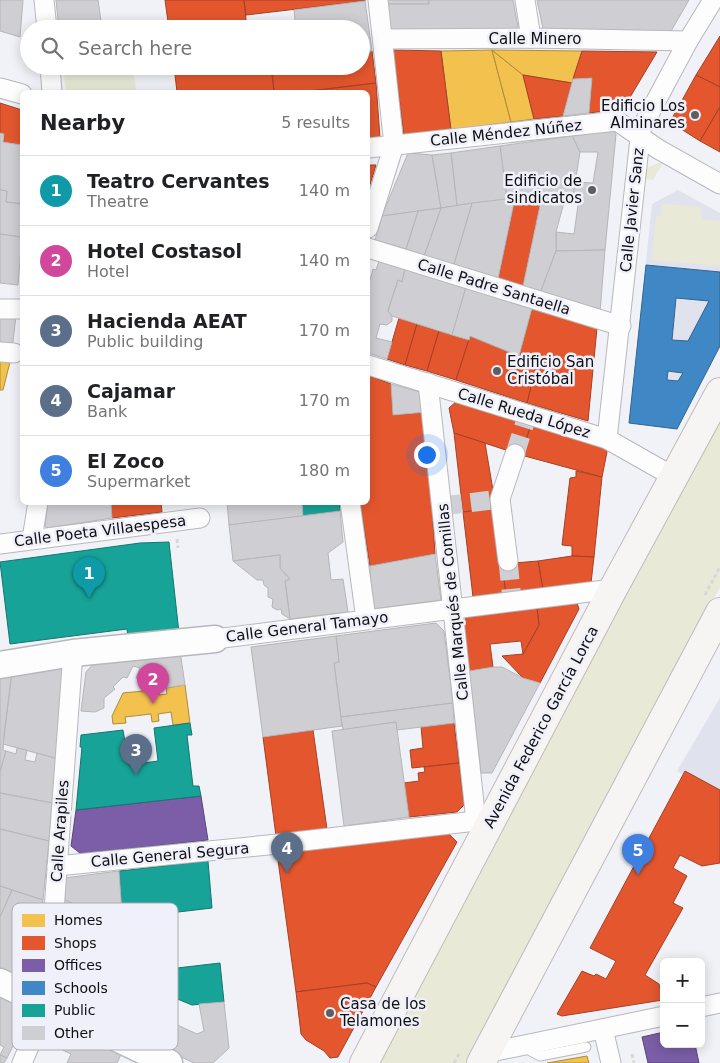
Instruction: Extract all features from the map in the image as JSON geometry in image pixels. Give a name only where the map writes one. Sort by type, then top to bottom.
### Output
[{"type":"main road","name":"Avenida Federico García Lorca","points":[[364,1063],[482,824],[720,392]]},
{"type":"main road","points":[[484,1058],[720,612]]},
{"type":"street","points":[[44,0],[46,20]]},
{"type":"street","points":[[370,222],[394,145],[378,0]]},
{"type":"street","points":[[525,0],[531,38]]},
{"type":"street","name":"Calle Javier Sanz","points":[[607,439],[621,326],[639,137],[641,129],[688,41],[713,0]]},
{"type":"street","name":"Calle Minero","points":[[383,39],[531,38],[688,41]]},
{"type":"street","points":[[51,75],[52,90]]},
{"type":"street","points":[[0,88],[20,93]]},
{"type":"street","name":"Calle Méndez Núñez","points":[[370,148],[617,121],[658,149],[720,184]]},
{"type":"street","points":[[635,170],[658,149]]},
{"type":"street","name":"Calle Padre Santaella","points":[[370,249],[621,326]]},
{"type":"street","points":[[0,309],[20,309]]},
{"type":"street","name":"Calle Rueda López","points":[[370,366],[607,439],[674,476]]},
{"type":"street","name":"Calle Marqués de Comillas","points":[[428,383],[443,506],[452,609],[482,824]]},
{"type":"street","points":[[508,561],[500,499],[515,454]]},
{"type":"street","points":[[32,539],[38,505]]},
{"type":"street","points":[[350,505],[366,620]]},
{"type":"street","name":"Calle Poeta Villaespesa","points":[[0,544],[200,518]]},
{"type":"street","name":"Calle General Tamayo","points":[[0,665],[73,653],[216,638],[613,589]]},
{"type":"street","name":"Calle Arapiles","points":[[54,903],[73,653]]},
{"type":"street","name":"Calle General Segura","points":[[57,866],[482,824]]},
{"type":"street","points":[[0,982],[12,988]]},
{"type":"street","points":[[705,1007],[720,1003]]},
{"type":"street","points":[[484,1058],[522,1046],[660,1017]]},
{"type":"street","points":[[603,1029],[611,1063]]},
{"type":"street","name":"Calle Arapiles","points":[[22,1063],[28,1050]]},
{"type":"street","points":[[142,1050],[169,1063]]},
{"type":"lane","points":[[522,1046],[540,1056],[586,1047]]},
{"type":"path","points":[[632,1054],[634,1063]]},
{"type":"shaded area","points":[[678,190],[720,213],[720,346],[677,429],[629,423],[652,204]]},
{"type":"shaded area","points":[[720,698],[720,795],[677,771]]},
{"type":"green space","points":[[64,75],[134,75],[136,90],[66,90]]},
{"type":"green space","points":[[658,163],[663,163],[653,180],[639,178],[642,170]]},
{"type":"green space","points":[[662,204],[702,207],[701,219],[720,221],[720,266],[652,260],[656,216],[661,216]]},
{"type":"green space","points":[[720,417],[720,587],[468,1063],[373,1063]]},
{"type":"building: Homes","points":[[492,50],[511,122],[451,130],[441,51]]},
{"type":"building: Homes","points":[[492,50],[523,75],[534,119],[511,122]]},
{"type":"building: Homes","points":[[492,50],[582,51],[572,83],[523,75]]},
{"type":"building: Homes","points":[[0,357],[11,358],[3,390],[0,390]]},
{"type":"building: Homes","points":[[185,685],[190,723],[173,725],[171,712],[158,714],[159,721],[152,722],[151,714],[125,717],[126,723],[113,724],[112,716],[123,693],[153,690],[153,693],[159,692],[159,695],[167,694],[166,688]]},
{"type":"building: Homes","points":[[587,1056],[589,1063],[547,1063]]},
{"type":"building: Shops","points":[[165,0],[244,0],[246,20],[168,20]]},
{"type":"building: Shops","points":[[244,0],[365,0],[365,1],[246,15]]},
{"type":"building: Shops","points":[[720,36],[720,87],[696,75]]},
{"type":"building: Shops","points":[[393,50],[441,51],[451,130],[404,136]]},
{"type":"building: Shops","points":[[370,51],[372,51],[376,83],[318,90],[274,90],[272,75],[370,75]]},
{"type":"building: Shops","points":[[582,51],[657,52],[623,109],[589,113],[592,78],[573,79]]},
{"type":"building: Shops","points":[[175,75],[272,75],[274,90],[177,90]]},
{"type":"building: Shops","points":[[523,75],[572,83],[563,116],[534,119]]},
{"type":"building: Shops","name":"Edificio Los Alminares","points":[[696,75],[720,87],[720,107],[700,141],[670,122]]},
{"type":"building: Shops","points":[[376,83],[380,138],[370,140],[370,90],[318,90]]},
{"type":"building: Shops","points":[[0,103],[20,109],[20,145],[3,142],[4,134],[0,133]]},
{"type":"building: Shops","points":[[720,107],[720,152],[700,141]]},
{"type":"building: Shops","points":[[370,165],[376,165],[370,184]]},
{"type":"building: Shops","points":[[542,196],[523,286],[498,279],[515,198]]},
{"type":"building: Shops","points":[[532,308],[597,328],[588,421],[527,403],[537,361],[519,356]]},
{"type":"building: Shops","points":[[399,318],[417,324],[405,365],[387,359]]},
{"type":"building: Shops","points":[[417,324],[439,331],[427,371],[405,365]]},
{"type":"building: Shops","points":[[439,331],[469,340],[456,380],[427,371]]},
{"type":"building: Shops","name":"Edificio San Cristóbal","points":[[470,336],[537,361],[527,403],[456,380]]},
{"type":"building: Shops","points":[[370,376],[391,384],[393,415],[426,412],[435,554],[370,566],[360,505],[370,505]]},
{"type":"building: Shops","points":[[457,401],[532,422],[521,455],[454,433],[449,408]]},
{"type":"building: Shops","points":[[532,422],[602,443],[607,452],[602,477],[521,455]]},
{"type":"building: Shops","points":[[454,433],[485,443],[496,508],[463,512]]},
{"type":"building: Shops","points":[[576,471],[602,477],[594,557],[572,556],[572,546],[562,545],[570,478],[576,477]]},
{"type":"building: Shops","points":[[111,505],[161,505],[162,512],[112,518]]},
{"type":"building: Shops","points":[[496,508],[506,594],[473,597],[463,512]]},
{"type":"building: Shops","points":[[572,556],[594,557],[591,583],[543,590],[538,561]]},
{"type":"building: Shops","points":[[538,561],[543,590],[506,594],[502,564]]},
{"type":"building: Shops","points":[[577,603],[579,609],[540,683],[523,678],[502,656],[523,654],[539,625],[537,608]]},
{"type":"building: Shops","points":[[537,608],[539,625],[523,654],[521,641],[490,644],[493,667],[469,671],[463,622],[467,617]]},
{"type":"building: Shops","points":[[454,723],[459,763],[412,768],[410,750],[423,748],[421,726]]},
{"type":"building: Shops","points":[[313,730],[327,829],[276,836],[263,737]]},
{"type":"building: Shops","points":[[459,763],[464,805],[457,812],[409,817],[404,783],[419,781],[418,773],[425,772],[424,767]]},
{"type":"building: Shops","points":[[685,771],[720,790],[720,863],[702,866],[680,855],[673,868],[687,876],[673,903],[683,908],[645,975],[659,984],[660,1000],[562,1016],[557,1014],[582,971],[594,976],[596,974],[606,979],[616,961],[590,948]]},
{"type":"building: Shops","points":[[449,834],[457,842],[376,987],[367,983],[296,992],[277,853]]},
{"type":"building: Shops","name":"Casa de los Telamones","points":[[367,983],[376,987],[338,1057],[330,1058],[324,1051],[306,1040],[301,1034],[296,992]]},
{"type":"building: Offices","points":[[201,796],[208,840],[81,854],[71,846],[76,810]]},
{"type":"building: Offices","points":[[660,1033],[660,1048],[696,1048],[699,1063],[648,1063],[642,1037]]},
{"type":"building: Schools","points":[[646,265],[720,272],[720,346],[677,429],[629,423]],"holes":[[[676,298],[709,301],[688,341],[672,340]],[[668,371],[675,372],[683,373],[678,381],[667,380]]]},
{"type":"building: Public","points":[[302,505],[339,505],[340,511],[303,516]]},
{"type":"building: Public","points":[[169,542],[179,633],[128,638],[127,629],[10,644],[0,562],[140,543]]},
{"type":"building: Public","points":[[190,723],[192,735],[187,735],[193,786],[199,786],[201,796],[76,810],[82,747],[80,747],[81,735],[123,730],[129,765],[158,761],[154,728]]},
{"type":"building: Public","points":[[208,861],[212,908],[178,912],[178,903],[121,903],[119,871]]},
{"type":"building: Public","points":[[220,963],[224,1002],[192,1005],[178,999],[178,968]]},
{"type":"building: Other","points":[[0,0],[23,0],[20,37],[0,31]]},
{"type":"building: Other","points":[[56,0],[98,0],[101,20],[58,20]]},
{"type":"building: Other","points":[[386,0],[429,0],[429,4],[387,4]]},
{"type":"building: Other","points":[[429,0],[513,0],[519,33],[395,32],[390,28],[387,4],[429,4]]},
{"type":"building: Other","points":[[537,0],[689,0],[671,31],[544,33]]},
{"type":"building: Other","points":[[365,1],[368,20],[295,20],[294,10]]},
{"type":"building: Other","points":[[592,78],[589,113],[563,116],[573,79]]},
{"type":"building: Other","name":"Edificio de sindicatos","points":[[612,130],[616,134],[605,250],[556,251],[556,232],[574,234],[579,198],[573,196],[574,182],[593,183],[598,152],[580,152],[572,136]]},
{"type":"building: Other","points":[[0,133],[4,134],[3,142],[20,145],[20,204],[6,202],[7,191],[0,190]]},
{"type":"building: Other","points":[[572,136],[580,152],[573,196],[542,196],[507,200],[500,146]]},
{"type":"building: Other","points":[[500,146],[507,200],[457,206],[451,153]]},
{"type":"building: Other","points":[[408,153],[432,155],[441,208],[382,216]]},
{"type":"building: Other","points":[[451,153],[457,206],[441,208],[432,155]]},
{"type":"building: Other","points":[[0,190],[7,191],[6,202],[20,204],[20,237],[0,234]]},
{"type":"building: Other","points":[[566,195],[556,232],[556,251],[541,291],[523,286],[542,196]]},
{"type":"building: Other","points":[[515,198],[498,279],[454,264],[472,203]]},
{"type":"building: Other","points":[[472,203],[454,264],[424,256],[441,208]]},
{"type":"building: Other","points":[[441,208],[424,256],[406,249],[418,211]]},
{"type":"building: Other","points":[[418,211],[406,249],[375,240],[382,216]]},
{"type":"building: Other","points":[[0,234],[20,237],[18,285],[0,283]]},
{"type":"building: Other","points":[[605,250],[600,312],[541,291],[556,251]]},
{"type":"building: Other","points":[[379,261],[405,269],[402,282],[398,280],[388,311],[392,316],[392,321],[387,325],[380,324],[376,338],[392,342],[387,359],[370,354],[370,280],[373,269],[376,270]]},
{"type":"building: Other","points":[[405,269],[466,287],[452,335],[392,316],[388,311],[398,280],[402,282]]},
{"type":"building: Other","points":[[466,287],[532,308],[519,356],[470,336],[469,340],[452,335]]},
{"type":"building: Other","points":[[0,314],[16,316],[12,350],[0,350]]},
{"type":"building: Other","points":[[391,384],[424,393],[426,412],[393,415]]},
{"type":"building: Other","points":[[48,505],[111,505],[112,518],[47,528],[45,526]]},
{"type":"building: Other","points":[[227,505],[302,505],[303,516],[229,525]]},
{"type":"building: Other","points":[[340,511],[343,542],[328,553],[331,580],[343,579],[348,612],[290,619],[285,581],[290,579],[280,568],[280,555],[233,561],[229,525]]},
{"type":"building: Other","points":[[435,554],[441,600],[372,609],[370,566]]},
{"type":"building: Other","points":[[280,555],[280,568],[290,579],[285,581],[290,619],[282,614],[281,609],[277,610],[272,607],[273,599],[268,597],[268,588],[264,585],[263,580],[257,580],[233,561]]},
{"type":"building: Other","points":[[436,623],[444,631],[453,703],[341,717],[334,663],[339,662],[336,636]]},
{"type":"building: Other","points":[[336,636],[339,662],[334,663],[342,726],[263,737],[251,647]]},
{"type":"building: Other","points":[[180,651],[185,685],[150,690],[149,680],[136,678],[140,668],[133,666],[127,678],[123,677],[113,687],[115,689],[104,698],[104,708],[95,712],[81,711],[86,672],[95,662]]},
{"type":"building: Other","points":[[65,666],[58,759],[3,744],[12,672]]},
{"type":"building: Other","points":[[502,667],[523,678],[540,683],[492,773],[481,773],[469,671]]},
{"type":"building: Other","points":[[12,672],[4,734],[3,750],[6,751],[0,772],[0,674]]},
{"type":"building: Other","points":[[453,703],[454,723],[397,730],[396,722],[343,730],[341,717]]},
{"type":"building: Other","points":[[396,722],[409,817],[344,826],[332,731]]},
{"type":"building: Other","points":[[17,748],[27,750],[25,760],[35,762],[37,753],[58,759],[52,803],[0,793],[0,772],[6,751],[16,754]]},
{"type":"building: Other","points":[[0,793],[52,803],[49,841],[0,829]]},
{"type":"building: Other","points":[[0,829],[49,841],[43,900],[0,886]]},
{"type":"building: Other","points":[[119,871],[121,903],[72,903],[63,899],[64,878]]},
{"type":"building: Other","points":[[0,886],[12,890],[0,917]]},
{"type":"building: Other","points":[[12,890],[43,900],[43,903],[12,903],[12,976],[0,970],[0,917]]},
{"type":"building: Other","points":[[63,899],[72,903],[63,903]]},
{"type":"building: Other","points":[[3,992],[12,996],[12,1048],[7,1058],[0,1055],[4,1047],[0,1045],[0,999]]},
{"type":"building: Other","points":[[224,1002],[229,1048],[213,1063],[194,1063],[166,1050],[178,1050],[178,1025],[197,1034],[204,1031],[199,1004]]},
{"type":"building: Other","points":[[63,1050],[123,1050],[117,1063],[67,1063],[71,1054]]},
{"type":"building: Other","points":[[0,1055],[7,1058],[4,1063],[0,1063]]},
{"type":"tunnel","points":[[515,454],[528,413]]},
{"type":"tunnel","points":[[443,506],[500,499]]},
{"type":"tunnel","points":[[508,561],[512,600]]},
{"type":"place","name":"Edificio Los Alminares","points":[[695,115]]},
{"type":"place","name":"Edificio de sindicatos","points":[[592,190]]},
{"type":"place","name":"Edificio San Cristóbal","points":[[497,371]]},
{"type":"place","name":"Teatro Cervantes","points":[[89,598]]},
{"type":"place","name":"Hotel Costasol","points":[[153,704]]},
{"type":"place","name":"Hacienda AEAT","points":[[136,775]]},
{"type":"place","name":"Cajamar","points":[[287,873]]},
{"type":"place","name":"El Zoco","points":[[638,875]]},
{"type":"place","name":"Casa de los Telamones","points":[[330,1013]]}]
